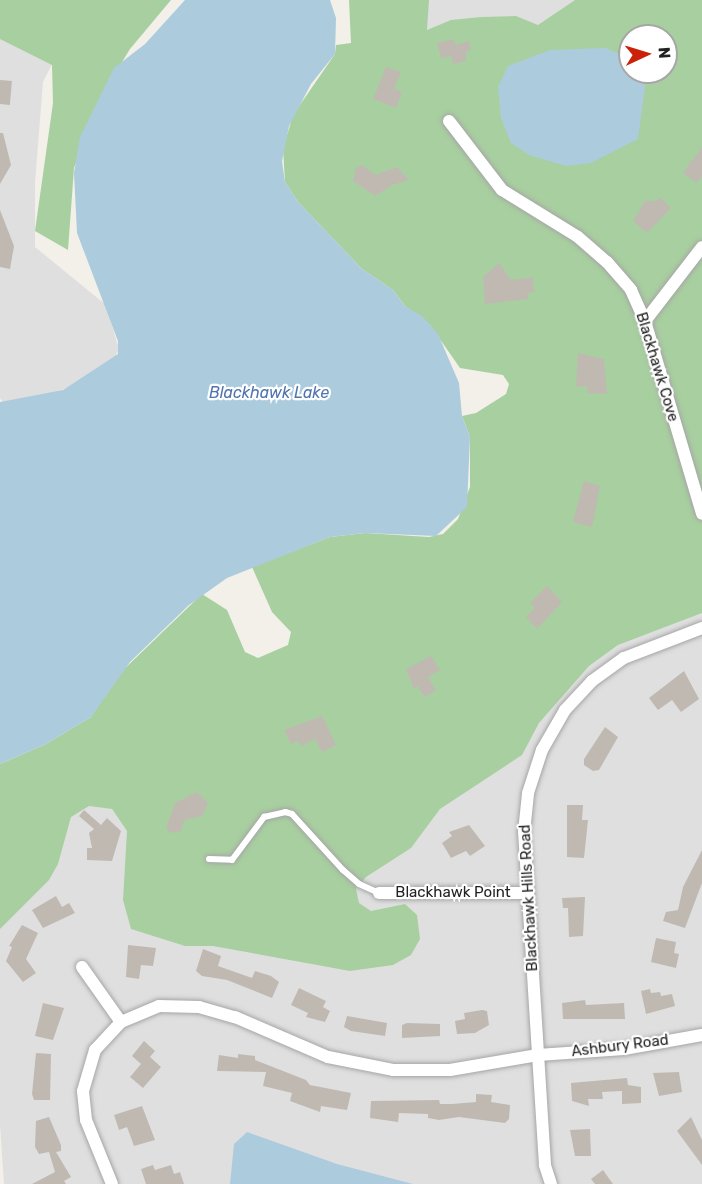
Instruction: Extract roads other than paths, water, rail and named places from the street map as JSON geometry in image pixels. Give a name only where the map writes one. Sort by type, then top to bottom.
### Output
[{"type":"street","name":"Blackhawk Cove","points":[[449,121],[501,190],[578,237],[607,262],[631,290],[645,321],[702,514]]},
{"type":"street","points":[[645,321],[702,247]]},
{"type":"street","name":"Blackhawk Hills Road","points":[[551,1184],[545,1165],[524,832],[528,793],[542,750],[565,710],[592,681],[624,658],[702,628]]},
{"type":"street","name":"Blackhawk Point","points":[[379,893],[528,892]]},
{"type":"street","points":[[82,967],[121,1022],[95,1050],[83,1091],[86,1120],[112,1184]]},
{"type":"street","name":"Ashbury Road","points":[[121,1022],[159,1006],[199,1007],[235,1017],[328,1057],[393,1070],[450,1070],[538,1055],[624,1049],[702,1035]]},
{"type":"lane","points":[[209,859],[232,860],[264,818],[285,812],[292,814],[343,870],[379,893]]},
{"type":"water","name":"Blackhawk Lake","points":[[185,0],[330,0],[336,18],[335,54],[311,84],[289,126],[282,161],[285,182],[298,202],[362,269],[393,290],[405,306],[423,317],[438,334],[459,383],[462,416],[470,437],[467,507],[436,536],[365,533],[330,537],[227,578],[189,605],[130,662],[91,717],[46,744],[0,764],[0,402],[63,390],[118,354],[118,341],[77,233],[74,173],[80,137],[114,68],[145,44]]},
{"type":"water","points":[[606,48],[618,54],[618,84],[644,84],[645,86],[638,139],[591,163],[566,166],[529,155],[511,143],[501,118],[498,87],[508,66],[550,50]]},
{"type":"water","points":[[247,1132],[337,1164],[413,1184],[230,1184],[234,1144]]}]
